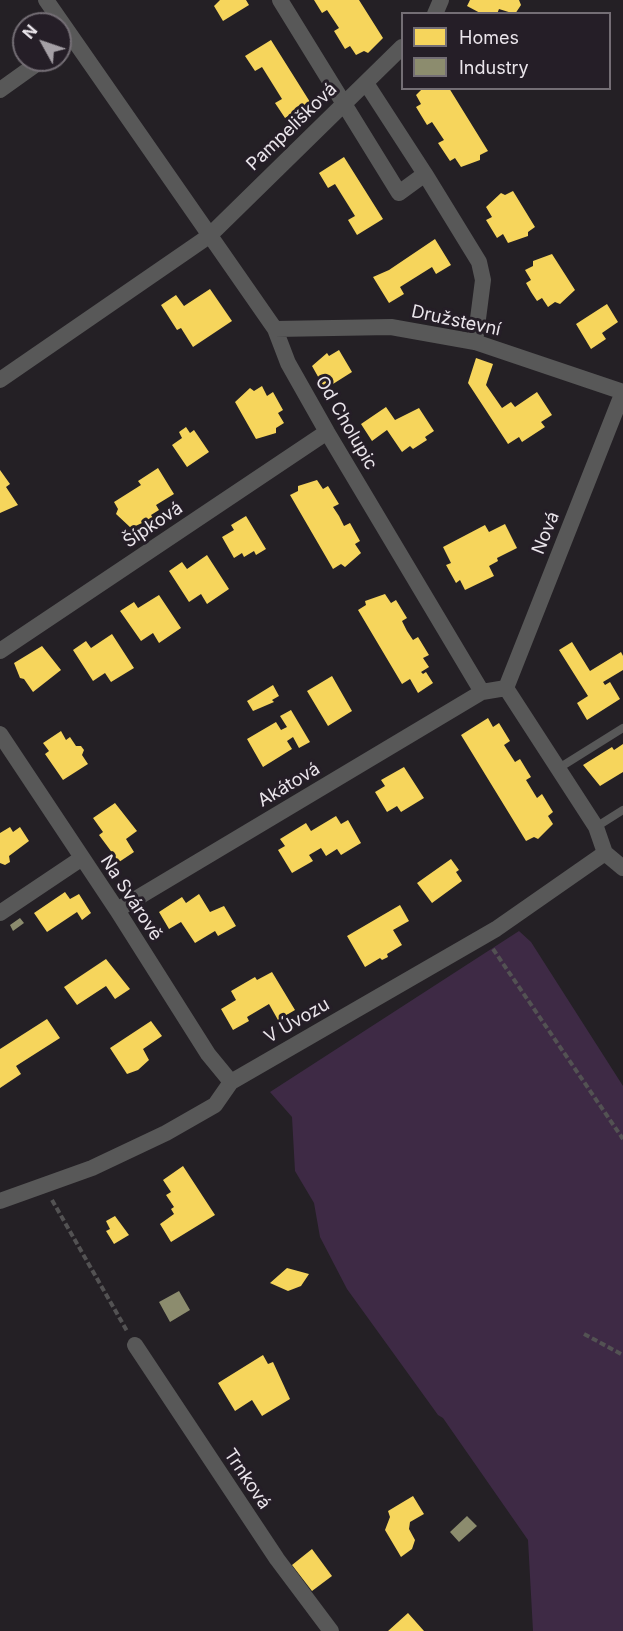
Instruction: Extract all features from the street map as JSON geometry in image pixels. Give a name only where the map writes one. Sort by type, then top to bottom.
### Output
[{"type":"street","points":[[280,0],[399,193],[425,174]]},
{"type":"street","name":"Pampelišková","points":[[0,380],[209,236],[401,48]]},
{"type":"street","name":"Od Cholupic","points":[[72,51],[275,329],[288,363],[327,432],[482,692]]},
{"type":"street","points":[[0,90],[25,72]]},
{"type":"street","points":[[366,83],[479,262],[483,280],[475,342]]},
{"type":"street","name":"Družstevní","points":[[275,329],[391,327],[475,342],[623,392]]},
{"type":"street","name":"Nová","points":[[506,688],[623,392]]},
{"type":"street","name":"Šípková","points":[[0,651],[327,432]]},
{"type":"street","points":[[482,692],[506,688],[596,827],[605,853],[623,868]]},
{"type":"street","name":"Akátová","points":[[117,910],[482,692]]},
{"type":"street","name":"Na Svárově","points":[[0,734],[117,910],[208,1054],[231,1082]]},
{"type":"street","name":"V Úvozu","points":[[0,1201],[92,1168],[166,1133],[215,1105],[231,1082],[484,936],[605,853]]},
{"type":"street","points":[[0,912],[82,858]]},
{"type":"street","name":"Trnková","points":[[135,1345],[277,1559],[331,1631]]},
{"type":"lane","points":[[559,768],[623,728]]},
{"type":"lane","points":[[596,827],[623,810]]},
{"type":"path","points":[[484,936],[623,1139]]},
{"type":"path","points":[[43,1185],[135,1345]]},
{"type":"path","points":[[584,1334],[623,1355]]},
{"type":"shaded area","points":[[519,931],[531,942],[623,1086],[623,1631],[533,1631],[528,1540],[443,1418],[438,1415],[347,1289],[320,1237],[314,1203],[295,1171],[292,1117],[270,1092]]},
{"type":"building: Homes","points":[[220,0],[246,0],[249,5],[223,21],[214,6]]},
{"type":"building: Homes","points":[[314,0],[359,0],[383,38],[368,53],[364,51],[356,55],[350,46],[345,49],[334,31],[339,28],[327,10],[322,13]]},
{"type":"building: Homes","points":[[470,0],[519,0],[521,5],[516,12],[499,9],[498,12],[478,12],[467,6]]},
{"type":"building: Homes","points":[[271,40],[310,102],[285,118],[275,103],[282,99],[262,67],[255,71],[245,56]]},
{"type":"building: Homes","points":[[421,90],[450,90],[488,151],[480,155],[480,160],[461,167],[455,158],[450,161],[438,143],[444,140],[432,122],[427,125],[416,107],[421,104],[416,95]]},
{"type":"building: Homes","points":[[344,157],[383,219],[357,235],[348,220],[355,216],[335,184],[328,188],[319,173]]},
{"type":"building: Homes","points":[[513,191],[535,227],[528,232],[528,236],[508,243],[503,234],[497,238],[486,220],[492,217],[486,207],[501,193],[505,195]]},
{"type":"building: Homes","points":[[435,239],[451,265],[436,274],[432,267],[400,287],[404,294],[389,303],[373,277],[389,270]]},
{"type":"building: Homes","points":[[552,254],[575,290],[560,304],[555,302],[548,307],[542,298],[537,301],[531,292],[526,283],[531,280],[525,270],[533,266],[533,261]]},
{"type":"building: Homes","points":[[210,289],[232,321],[193,347],[181,328],[177,330],[161,305],[176,295],[184,306]]},
{"type":"building: Homes","points":[[607,304],[618,322],[602,333],[606,339],[591,349],[576,324]]},
{"type":"building: Homes","points":[[339,350],[352,372],[325,389],[312,366],[327,353],[329,356]]},
{"type":"building: Homes","points":[[476,358],[493,364],[486,385],[502,408],[511,402],[515,407],[537,392],[552,415],[541,422],[545,427],[522,442],[519,437],[508,444],[468,383]]},
{"type":"building: Homes","points":[[262,386],[267,396],[273,392],[283,410],[278,413],[284,423],[276,428],[276,433],[256,439],[235,402],[250,388],[254,391]]},
{"type":"building: Homes","points":[[386,407],[395,420],[419,408],[434,431],[425,437],[427,440],[413,449],[410,446],[402,452],[387,430],[372,441],[361,424]]},
{"type":"building: Homes","points":[[186,427],[190,433],[194,430],[209,452],[187,467],[172,445],[182,438],[179,432]]},
{"type":"building: Homes","points":[[158,468],[174,494],[156,505],[159,510],[151,515],[153,518],[131,528],[116,514],[118,509],[114,502],[141,485],[138,481]]},
{"type":"building: Homes","points":[[0,470],[10,484],[6,487],[18,505],[0,513]]},
{"type":"building: Homes","points":[[317,480],[323,489],[328,486],[339,504],[333,507],[344,526],[350,523],[360,541],[355,544],[361,553],[345,567],[341,564],[333,569],[290,495],[298,491],[298,486]]},
{"type":"building: Homes","points":[[246,516],[266,549],[256,555],[254,551],[244,557],[242,553],[234,558],[222,537],[234,530],[231,525]]},
{"type":"building: Homes","points":[[505,524],[517,548],[497,558],[498,561],[489,566],[494,576],[465,590],[460,580],[456,583],[446,565],[451,563],[443,547],[485,525],[489,532]]},
{"type":"building: Homes","points":[[207,555],[229,589],[207,604],[201,594],[189,602],[169,571],[182,562],[187,569]]},
{"type":"building: Homes","points":[[385,594],[391,603],[396,600],[407,618],[402,621],[407,631],[413,640],[418,637],[429,655],[423,658],[429,667],[421,672],[423,674],[426,672],[433,683],[418,693],[410,679],[402,684],[358,610],[366,605],[365,601]]},
{"type":"building: Homes","points":[[159,595],[181,628],[159,643],[153,633],[141,641],[120,611],[134,602],[138,608]]},
{"type":"building: Homes","points":[[112,634],[134,668],[111,682],[105,673],[93,681],[73,650],[86,641],[91,648]]},
{"type":"building: Homes","points":[[572,642],[590,671],[621,652],[623,656],[623,670],[603,682],[605,685],[610,682],[620,699],[587,720],[577,703],[588,696],[559,650]]},
{"type":"building: Homes","points":[[42,646],[61,670],[33,692],[24,679],[20,678],[14,663]]},
{"type":"building: Homes","points":[[332,676],[352,711],[328,726],[307,691]]},
{"type":"building: Homes","points":[[273,685],[279,696],[272,700],[274,702],[253,711],[247,701]]},
{"type":"building: Homes","points":[[291,710],[310,742],[299,748],[293,737],[287,741],[292,749],[263,767],[247,739],[276,722],[281,730],[287,727],[280,716]]},
{"type":"building: Homes","points":[[488,718],[493,727],[499,723],[510,741],[504,745],[515,762],[520,759],[531,777],[526,780],[537,798],[542,794],[553,812],[548,816],[553,824],[538,839],[534,837],[526,841],[461,735]]},
{"type":"building: Homes","points":[[61,731],[66,740],[70,737],[76,746],[81,746],[84,750],[82,755],[88,764],[63,780],[45,754],[49,751],[43,743]]},
{"type":"building: Homes","points":[[623,744],[623,772],[600,786],[583,765],[612,747],[614,750]]},
{"type":"building: Homes","points":[[404,767],[424,798],[401,812],[397,806],[387,812],[375,792],[385,786],[381,780]]},
{"type":"building: Homes","points":[[115,803],[137,831],[126,839],[134,852],[119,862],[99,835],[103,832],[93,818]]},
{"type":"building: Homes","points":[[336,816],[341,824],[348,820],[361,843],[341,855],[337,849],[326,856],[321,848],[309,855],[313,861],[292,873],[278,850],[285,846],[280,839],[306,823],[311,831]]},
{"type":"building: Homes","points":[[10,827],[13,832],[20,827],[29,841],[9,856],[10,862],[5,865],[0,863],[0,833]]},
{"type":"building: Homes","points":[[451,859],[459,870],[456,872],[462,881],[432,903],[417,883]]},
{"type":"building: Homes","points":[[65,892],[70,899],[79,894],[91,913],[82,920],[77,912],[47,932],[34,913]]},
{"type":"building: Homes","points":[[199,894],[210,912],[224,906],[236,926],[218,936],[215,931],[195,943],[181,922],[169,929],[159,912],[182,897],[186,903]]},
{"type":"building: Homes","points":[[400,905],[409,921],[393,930],[402,945],[387,954],[388,957],[382,960],[380,958],[365,967],[347,936]]},
{"type":"building: Homes","points":[[106,959],[130,989],[115,999],[106,986],[77,1005],[64,987]]},
{"type":"building: Homes","points":[[272,972],[295,1010],[278,1020],[269,1004],[247,1017],[249,1021],[233,1030],[221,1009],[236,1000],[231,991],[255,977],[257,980]]},
{"type":"building: Homes","points":[[47,1019],[60,1038],[16,1066],[21,1074],[0,1088],[0,1049]]},
{"type":"building: Homes","points":[[151,1021],[162,1036],[143,1049],[149,1060],[138,1070],[127,1074],[110,1048]]},
{"type":"building: Homes","points":[[183,1166],[215,1215],[171,1242],[160,1224],[174,1214],[171,1209],[174,1207],[166,1195],[171,1192],[163,1180]]},
{"type":"building: Homes","points":[[115,1216],[129,1235],[114,1244],[106,1231],[110,1229],[106,1221]]},
{"type":"building: Homes","points":[[287,1268],[309,1274],[301,1286],[288,1291],[270,1283]]},
{"type":"building: Homes","points":[[263,1355],[268,1364],[273,1362],[290,1399],[262,1416],[252,1400],[235,1411],[218,1383]]},
{"type":"building: Homes","points":[[413,1496],[424,1514],[410,1522],[409,1529],[415,1540],[412,1549],[401,1557],[385,1530],[390,1517],[388,1511]]},
{"type":"building: Homes","points":[[312,1549],[332,1576],[312,1591],[292,1565]]},
{"type":"building: Homes","points":[[408,1613],[424,1631],[388,1631]]},
{"type":"building: Industry","points":[[20,918],[24,923],[13,931],[10,925]]},
{"type":"building: Industry","points":[[179,1291],[190,1310],[170,1322],[159,1302]]},
{"type":"building: Industry","points":[[467,1516],[477,1526],[459,1542],[450,1532]]}]
